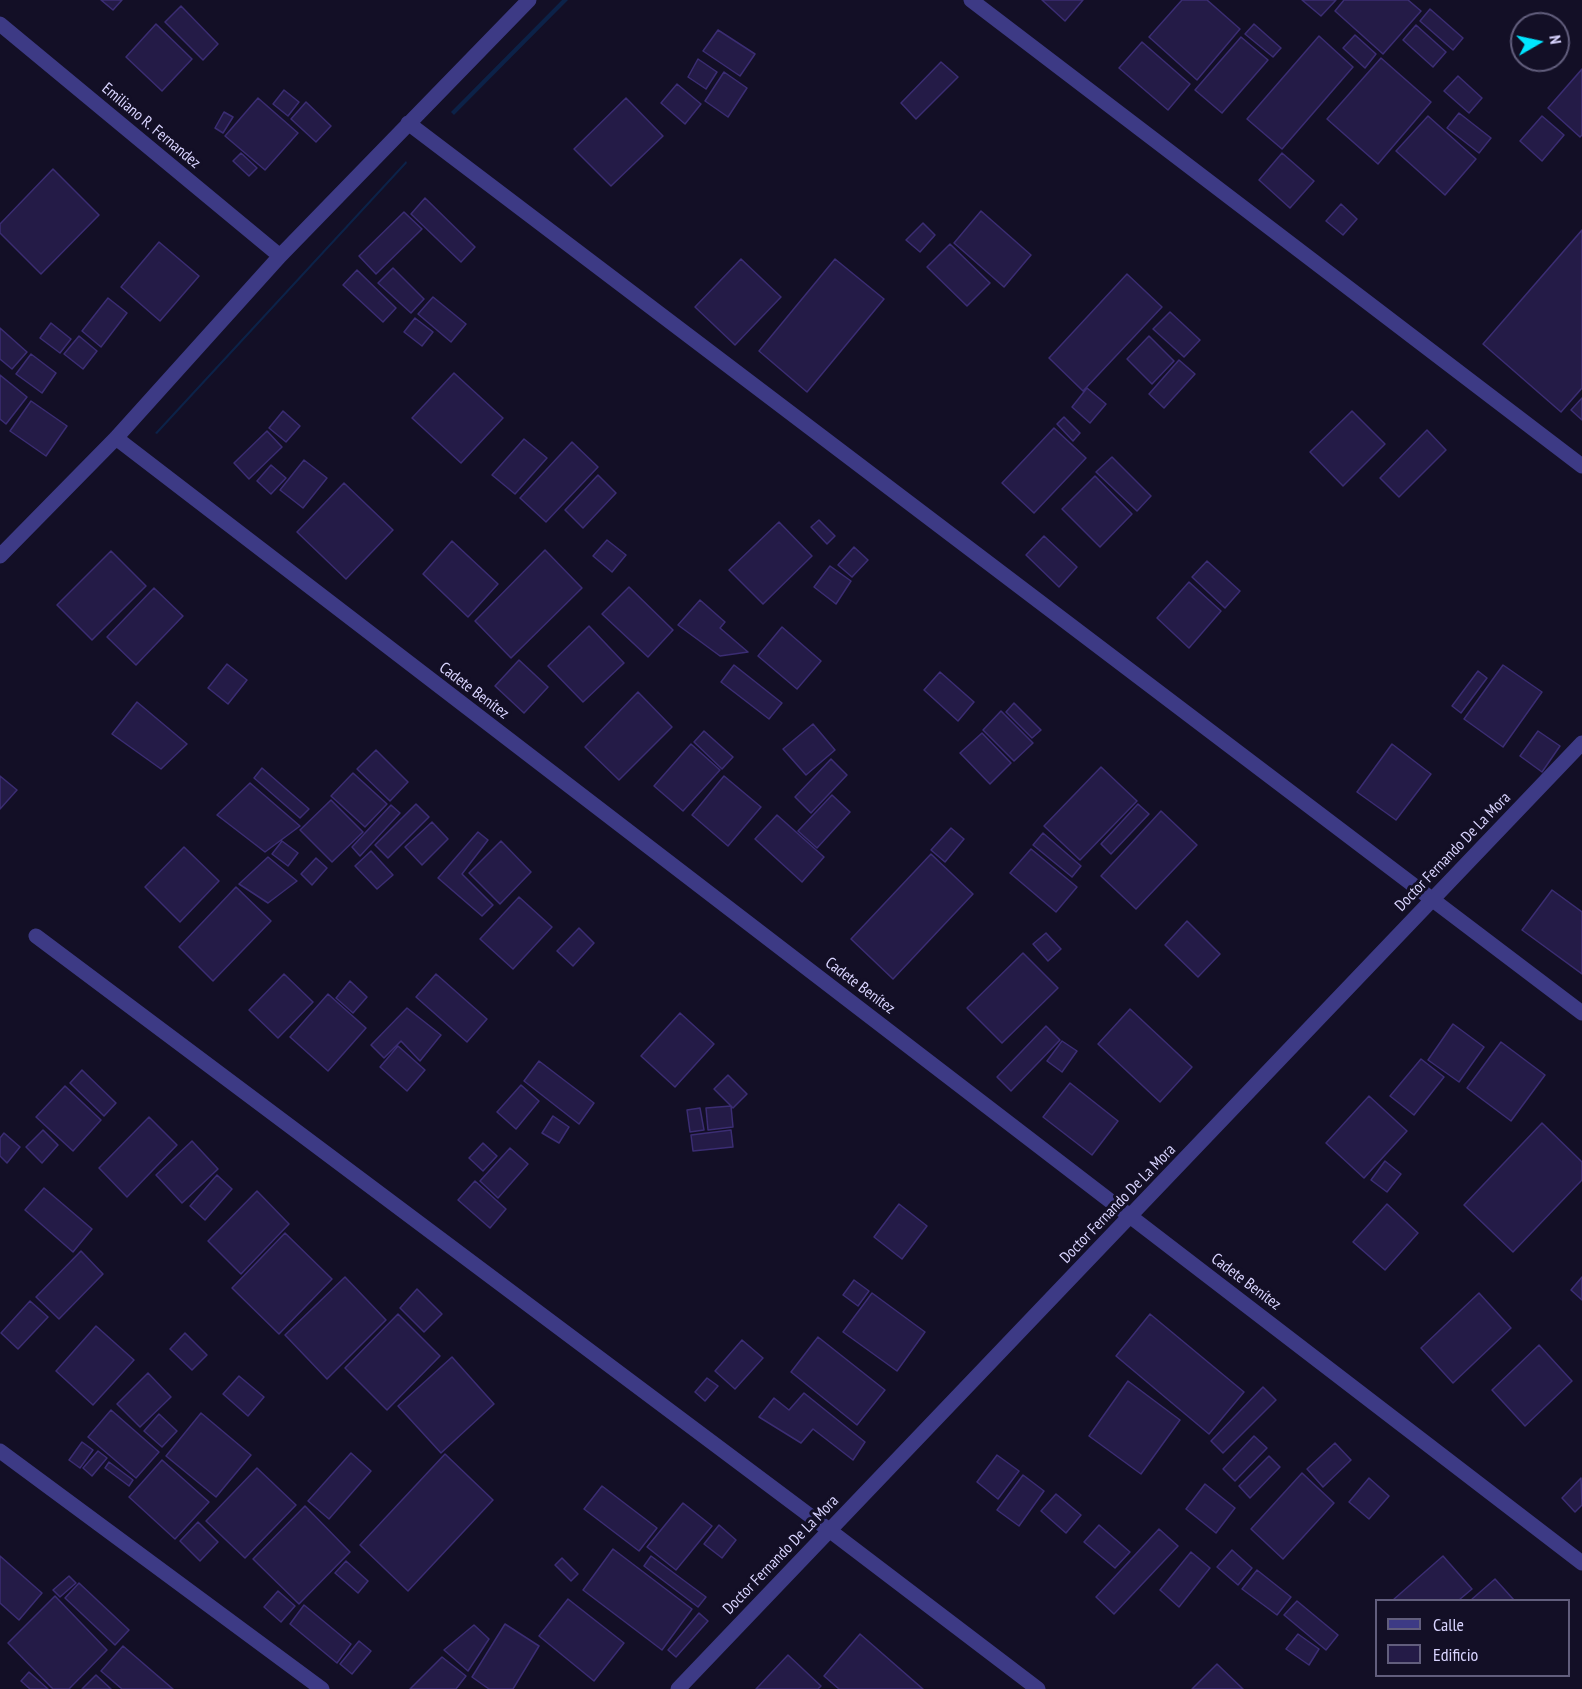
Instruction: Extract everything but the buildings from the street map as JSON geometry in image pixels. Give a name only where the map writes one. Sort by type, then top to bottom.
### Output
[{"type":"street","points":[[0,556],[116,438],[280,256],[529,0]]},
{"type":"street","points":[[971,0],[1582,466]]},
{"type":"street","name":"Emiliano R. Fernandez","points":[[0,24],[280,256]]},
{"type":"street","points":[[408,123],[1582,1013]]},
{"type":"street","name":"Cadete Benítez","points":[[116,438],[1582,1563]]},
{"type":"street","name":"Doctor Fernando De La Mora","points":[[678,1689],[1582,743]]},
{"type":"street","points":[[36,936],[1038,1689]]},
{"type":"street","points":[[0,1451],[321,1689]]},
{"type":"water","points":[[562,0],[568,0],[454,115],[451,112]]},
{"type":"water","points":[[406,161],[407,163],[157,434],[155,433]]}]
